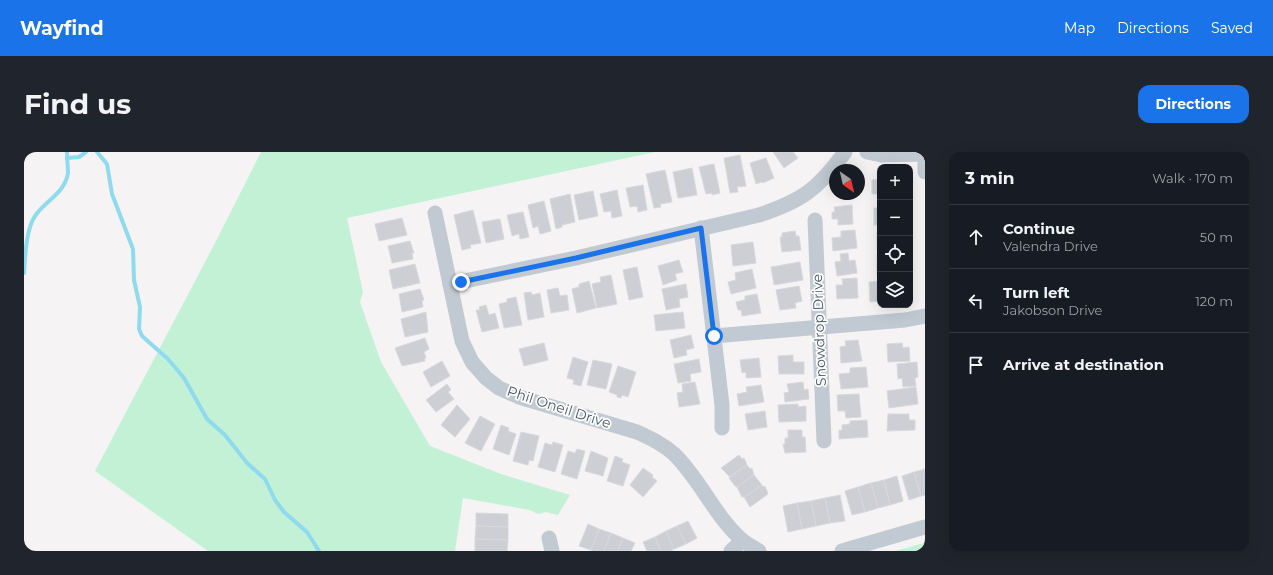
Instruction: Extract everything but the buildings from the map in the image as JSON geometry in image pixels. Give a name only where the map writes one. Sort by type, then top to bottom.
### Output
[{"type":"street","points":[[450,284],[576,258],[759,215],[798,200],[823,180],[845,152]]},
{"type":"street","points":[[867,152],[881,155],[925,154],[925,172]]},
{"type":"street","name":"Phil Oneil Drive","points":[[434,213],[462,341],[472,362],[486,378],[500,388],[519,397],[637,432],[654,440],[673,454],[687,469],[728,526],[742,540],[759,551]]},
{"type":"street","name":"Snowdrop Drive","points":[[815,220],[824,441]]},
{"type":"street","points":[[701,228],[722,405],[722,428]]},
{"type":"street","points":[[714,336],[905,320],[925,316]]},
{"type":"street","points":[[842,551],[925,527]]},
{"type":"street","points":[[731,551],[742,540]]},
{"type":"green space","points":[[261,152],[655,152],[347,218],[363,292],[360,302],[381,362],[430,446],[501,474],[570,495],[558,515],[546,512],[538,514],[530,510],[463,498],[455,551],[208,551],[95,471],[213,247]]},
{"type":"green space","points":[[924,543],[925,551],[895,551]]},
{"type":"waterway","points":[[24,273],[26,244],[32,222],[39,211],[63,186],[68,173],[67,152]]},
{"type":"waterway","points":[[67,158],[79,157],[86,152]]},
{"type":"waterway","points":[[97,152],[107,164],[112,194],[133,249],[134,280],[140,307],[139,329],[142,336],[168,359],[184,378],[207,419],[225,435],[247,463],[265,479],[275,500],[284,512],[307,532],[319,551]]},
{"type":"route","points":[[461,282],[576,258],[701,228],[714,336]]}]
